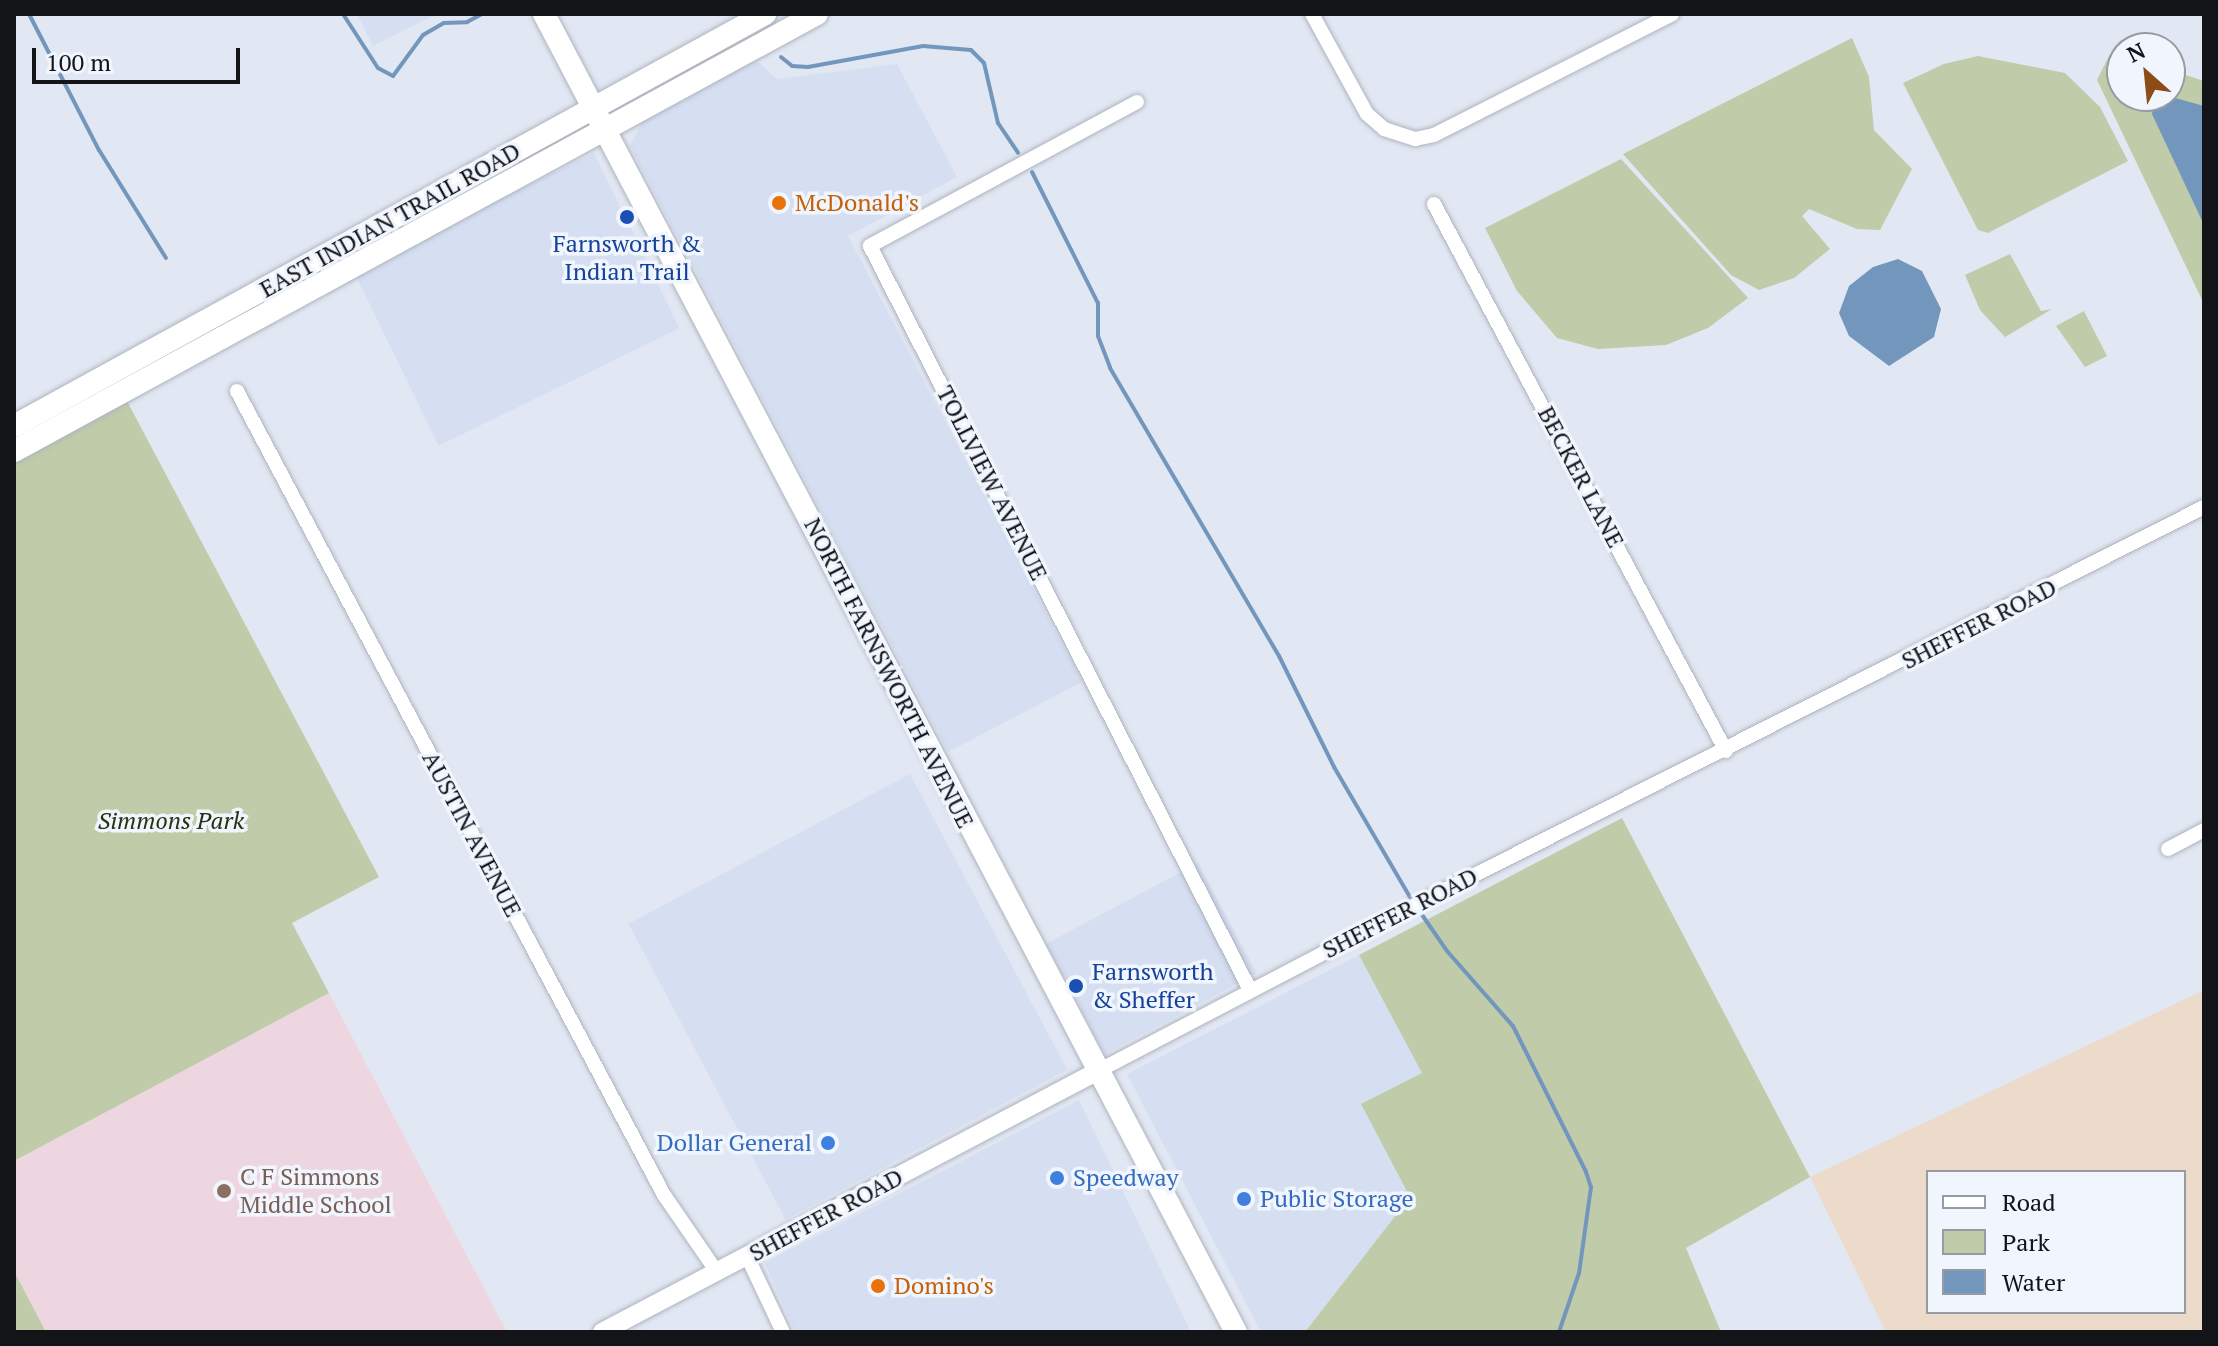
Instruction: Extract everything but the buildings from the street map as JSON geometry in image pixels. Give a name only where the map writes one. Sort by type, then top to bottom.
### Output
[{"type":"main road","name":"NORTH FARNSWORTH AVENUE","points":[[544,14],[1236,1332]]},
{"type":"main road","name":"EAST INDIAN TRAIL ROAD","points":[[14,426],[765,14]]},
{"type":"main road","name":"EAST INDIAN TRAIL ROAD","points":[[14,451],[606,132],[817,14]]},
{"type":"street","points":[[1312,14],[1367,114],[1384,129],[1415,139],[1434,135],[1672,14]]},
{"type":"street","name":"TOLLVIEW AVENUE","points":[[1137,102],[870,246],[1250,990]]},
{"type":"street","name":"BECKER LANE","points":[[1434,204],[1726,751]]},
{"type":"street","name":"AUSTIN AVENUE","points":[[237,391],[664,1195],[717,1272]]},
{"type":"street","name":"SHEFFER ROAD","points":[[602,1332],[1250,990],[2204,507]]},
{"type":"street","points":[[2168,849],[2204,830]]},
{"type":"street","points":[[747,1256],[783,1332]]},
{"type":"shaded area","points":[[357,14],[436,14],[373,46]]},
{"type":"shaded area","points":[[756,60],[777,79],[897,64],[957,177],[848,236],[1082,682],[948,752],[630,146],[642,122]]},
{"type":"shaded area","points":[[594,153],[679,328],[439,446],[353,270]]},
{"type":"shaded area","points":[[910,774],[1067,1070],[786,1220],[628,924]]},
{"type":"shaded area","points":[[1198,863],[1257,973],[1105,1054],[1046,944]]},
{"type":"shaded area","points":[[1359,955],[1423,1073],[1362,1104],[1410,1197],[1305,1332],[1261,1332],[1127,1074]]},
{"type":"shaded area","points":[[2204,990],[2204,1332],[1886,1332],[1810,1177]]},
{"type":"shaded area","name":"C F Simmons Middle School","points":[[329,993],[507,1332],[46,1332],[14,1271],[14,1161]]},
{"type":"shaded area","points":[[1079,1100],[1191,1332],[795,1332],[765,1263]]},
{"type":"green space","points":[[1852,38],[1869,77],[1874,130],[1912,169],[1880,230],[1857,229],[1809,209],[1802,216],[1830,249],[1794,278],[1759,290],[1731,275],[1623,154]]},
{"type":"green space","points":[[1978,56],[2065,73],[2100,107],[2128,161],[1988,233],[1978,230],[1903,83],[1944,64]]},
{"type":"green space","points":[[2106,62],[2106,99],[2097,80]]},
{"type":"green space","points":[[2186,75],[2204,81],[2204,304],[2112,112],[2186,112]]},
{"type":"green space","points":[[1621,159],[1748,298],[1708,328],[1666,345],[1598,349],[1557,338],[1517,291],[1485,228]]},
{"type":"green space","points":[[2010,254],[2041,311],[2052,309],[2005,337],[1980,310],[1965,275]]},
{"type":"green space","points":[[2084,311],[2107,356],[2085,367],[2056,326]]},
{"type":"green space","name":"Simmons Park","points":[[127,401],[379,877],[292,923],[329,993],[14,1161],[14,461]]},
{"type":"green space","points":[[1622,818],[1810,1177],[1686,1248],[1721,1332],[1305,1332],[1410,1197],[1361,1104],[1422,1073],[1359,955]]},
{"type":"green space","points":[[14,1271],[46,1332],[14,1332]]},
{"type":"water","points":[[2186,101],[2204,106],[2204,225],[2152,114],[2186,112]]},
{"type":"water","points":[[1898,259],[1922,271],[1941,309],[1934,337],[1889,366],[1849,336],[1839,313],[1849,286],[1873,267]]},
{"type":"waterway","points":[[29,14],[99,150],[166,258]]},
{"type":"waterway","points":[[343,14],[378,68],[393,76],[423,35],[444,23],[467,22],[482,14]]},
{"type":"waterway","points":[[781,57],[792,66],[808,67],[923,46],[971,50],[984,63],[998,123],[1018,153]]},
{"type":"waterway","points":[[1032,172],[1098,303],[1098,336],[1110,368],[1279,656],[1334,767],[1413,902]]},
{"type":"waterway","points":[[1418,909],[1447,951],[1513,1026],[1586,1172],[1591,1187],[1579,1273],[1559,1332]]},
{"type":"place","name":"McDonald's","points":[[779,203]]},
{"type":"place","name":"Farnsworth & Indian Trail","points":[[627,217]]},
{"type":"place","name":"Farnsworth & Sheffer","points":[[1076,986]]},
{"type":"place","name":"Dollar General","points":[[828,1143]]},
{"type":"place","name":"Speedway","points":[[1057,1178]]},
{"type":"place","name":"C F Simmons Middle School","points":[[224,1191]]},
{"type":"place","name":"Public Storage","points":[[1244,1199]]},
{"type":"place","name":"Domino's","points":[[878,1286]]}]
